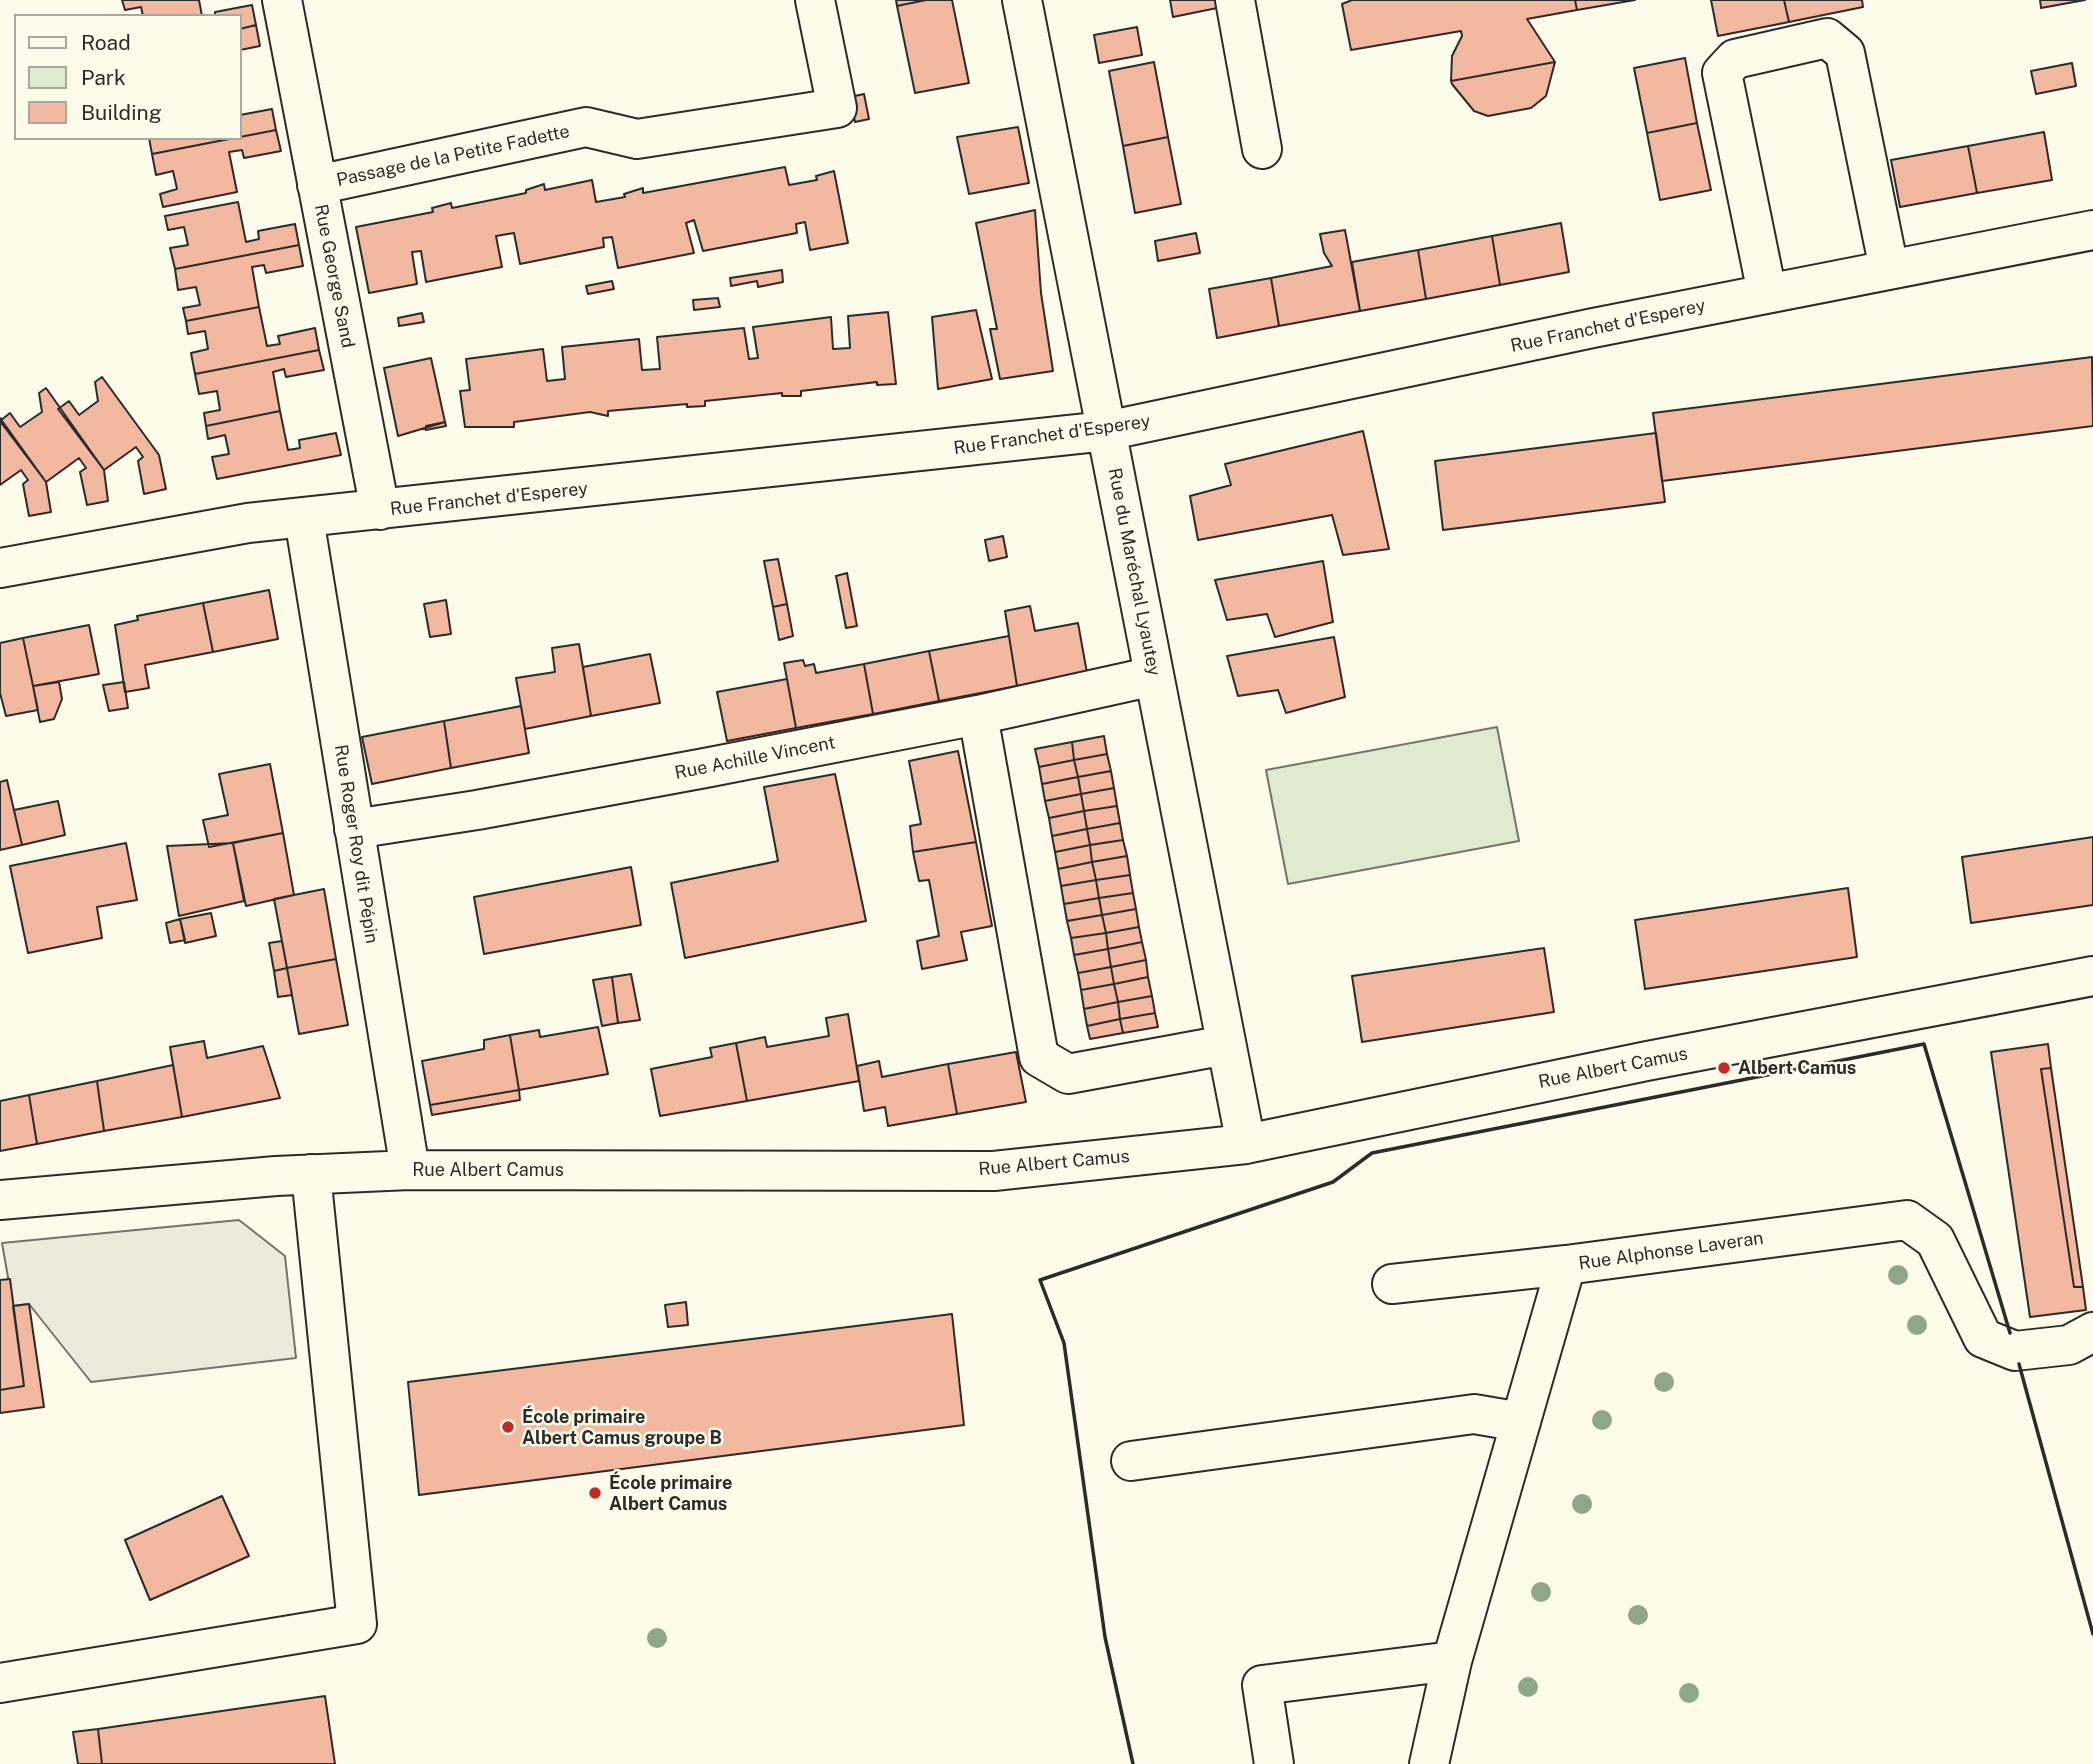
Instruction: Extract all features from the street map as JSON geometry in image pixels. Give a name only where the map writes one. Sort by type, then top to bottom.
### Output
[{"type":"street","name":"Rue George Sand","points":[[282,0],[380,510]]},
{"type":"street","name":"Passage de la Petite Fadette","points":[[317,185],[586,127],[637,139],[837,108],[815,0]]},
{"type":"street","name":"Rue du Maréchal Lyautey","points":[[1022,0],[1246,1144]]},
{"type":"street","points":[[1235,0],[1262,149]]},
{"type":"street","points":[[1767,293],[1722,73],[1735,58],[1826,38],[1845,53],[1889,268]]},
{"type":"street","name":"Rue Franchet d'Esperey","points":[[0,568],[248,523],[1106,431],[1889,268],[2093,230]]},
{"type":"street","name":"Rue Roger Roy dit Pépin","points":[[303,518],[410,1170]]},
{"type":"street","name":"Rue Achille Vincent","points":[[354,829],[490,807],[978,715],[1154,676]]},
{"type":"street","points":[[978,715],[1039,1057],[1068,1074],[1226,1045]]},
{"type":"street","name":"Rue Albert Camus","points":[[0,1200],[311,1174],[410,1170],[995,1171],[1246,1144],[1647,1061],[2093,976]]},
{"type":"street","points":[[0,1682],[357,1624],[311,1174]]},
{"type":"street","name":"Rue Alphonse Laveran","points":[[1429,1764],[1452,1661],[1566,1265],[1907,1220],[1935,1240],[1983,1338],[2015,1351],[2069,1345],[2093,1332]]},
{"type":"street","points":[[1392,1284],[1566,1265]]},
{"type":"street","points":[[1131,1461],[1474,1414],[1521,1422]]},
{"type":"street","points":[[1274,1764],[1262,1685],[1452,1661]]},
{"type":"green space","points":[[1497,727],[1519,841],[1288,884],[1266,770]]},
{"type":"shaded area","points":[[239,1220],[285,1256],[296,1358],[91,1382],[29,1304],[13,1306],[2,1243]]},
{"type":"building","points":[[122,0],[199,0],[202,14],[143,14],[141,7],[125,10]]},
{"type":"building","points":[[896,0],[926,0],[897,6]]},
{"type":"building","points":[[926,0],[952,0],[969,83],[915,93],[897,6]]},
{"type":"building","points":[[1170,0],[1220,0],[1222,7],[1173,17]]},
{"type":"building","points":[[1352,0],[1575,0],[1577,10],[1527,19],[1555,62],[1451,81],[1452,56],[1462,36],[1461,31],[1351,50],[1342,4]]},
{"type":"building","points":[[1575,0],[1635,0],[1577,10]]},
{"type":"building","points":[[1711,0],[1784,0],[1789,22],[1718,36]]},
{"type":"building","points":[[1784,0],[1862,0],[1863,7],[1789,22]]},
{"type":"building","points":[[2040,0],[2085,0],[2041,8]]},
{"type":"building","points":[[252,5],[256,25],[242,28],[242,14],[215,12]]},
{"type":"building","points":[[256,25],[260,46],[242,50],[242,28]]},
{"type":"building","points":[[1137,27],[1142,55],[1099,63],[1094,35]]},
{"type":"building","points":[[1685,58],[1697,123],[1647,133],[1634,68]]},
{"type":"building","points":[[1154,62],[1168,137],[1123,146],[1109,71]]},
{"type":"building","points":[[1555,62],[1546,96],[1531,108],[1488,116],[1474,111],[1451,81]]},
{"type":"building","points":[[2072,63],[2076,86],[2036,94],[2031,71]]},
{"type":"building","points":[[864,94],[869,119],[855,122],[850,97]]},
{"type":"building","points":[[272,109],[276,130],[242,137],[242,115]]},
{"type":"building","points":[[1697,123],[1711,190],[1660,200],[1647,133]]},
{"type":"building","points":[[1018,127],[1029,183],[969,194],[957,137]]},
{"type":"building","points":[[276,130],[281,151],[244,158],[242,150],[229,152],[237,192],[163,207],[160,194],[177,189],[173,171],[156,175],[152,154],[224,140],[242,140],[242,137]]},
{"type":"building","points":[[2044,132],[2052,180],[1977,193],[1968,146]]},
{"type":"building","points":[[1168,137],[1181,204],[1135,213],[1123,146]]},
{"type":"building","points":[[149,140],[224,140],[152,154]]},
{"type":"building","points":[[1968,146],[1977,193],[1900,207],[1891,160]]},
{"type":"building","points":[[785,167],[789,185],[817,180],[816,176],[834,171],[848,243],[810,250],[805,222],[796,224],[797,233],[703,251],[694,220],[686,223],[694,253],[618,268],[612,237],[603,238],[604,247],[520,264],[514,233],[496,236],[502,267],[426,282],[421,251],[412,252],[417,284],[369,293],[356,227],[433,212],[432,208],[451,203],[452,208],[526,193],[526,190],[544,184],[545,190],[592,180],[596,202],[625,197],[624,194],[643,188],[643,193]]},
{"type":"building","points":[[238,202],[246,242],[259,239],[258,231],[295,224],[299,245],[175,269],[170,248],[188,245],[184,227],[168,230],[165,216]]},
{"type":"building","points":[[1035,210],[1041,293],[1053,371],[1000,379],[990,329],[997,329],[976,223]]},
{"type":"building","points":[[1561,223],[1569,272],[1500,285],[1492,236]]},
{"type":"building","points":[[1345,230],[1360,311],[1279,326],[1271,278],[1332,266],[1324,253],[1320,234]]},
{"type":"building","points":[[1196,233],[1200,253],[1158,261],[1155,241]]},
{"type":"building","points":[[1492,236],[1500,285],[1426,299],[1418,250]]},
{"type":"building","points":[[299,245],[303,266],[266,273],[264,265],[252,267],[259,307],[186,321],[183,308],[200,305],[196,287],[178,290],[175,269]]},
{"type":"building","points":[[1418,250],[1426,299],[1360,311],[1352,262]]},
{"type":"building","points":[[782,270],[783,282],[758,287],[757,281],[731,286],[730,278]]},
{"type":"building","points":[[1271,278],[1279,326],[1217,338],[1209,289]]},
{"type":"building","points":[[612,281],[614,289],[588,294],[586,286]]},
{"type":"building","points":[[718,298],[720,307],[694,310],[693,300]]},
{"type":"building","points":[[259,307],[267,346],[280,344],[278,336],[315,328],[319,350],[195,374],[191,353],[208,349],[205,331],[188,334],[186,321]]},
{"type":"building","points":[[976,310],[992,379],[938,389],[932,317]]},
{"type":"building","points":[[888,312],[896,384],[877,385],[877,382],[801,391],[801,396],[782,396],[782,393],[705,401],[705,406],[687,407],[687,404],[608,411],[608,416],[590,412],[514,422],[514,427],[465,427],[460,391],[470,390],[466,359],[543,349],[547,381],[565,379],[562,347],[639,339],[642,370],[660,369],[657,337],[744,328],[749,359],[758,358],[753,327],[831,317],[833,349],[850,348],[848,316]]},
{"type":"building","points":[[422,313],[424,322],[399,326],[398,318]]},
{"type":"building","points":[[319,350],[324,370],[286,377],[284,369],[273,372],[280,411],[206,426],[204,413],[220,410],[217,391],[199,394],[195,374]]},
{"type":"building","points":[[2092,357],[2093,426],[1662,481],[1653,413]]},
{"type":"building","points":[[431,358],[445,422],[398,436],[384,368]]},
{"type":"building","points":[[102,377],[159,455],[166,489],[144,494],[138,461],[143,457],[136,447],[104,470],[58,409],[69,401],[79,415],[98,401],[95,382]]},
{"type":"building","points":[[46,388],[104,470],[108,501],[87,505],[80,472],[86,468],[79,458],[46,482],[0,421],[10,413],[20,427],[42,412],[39,393]]},
{"type":"building","points":[[280,411],[288,450],[300,448],[299,440],[336,433],[341,455],[217,479],[212,457],[229,454],[225,435],[208,439],[206,426]]},
{"type":"building","points":[[0,418],[46,482],[51,512],[29,516],[23,484],[28,480],[21,470],[0,485]]},
{"type":"building","points":[[445,422],[446,426],[426,430],[426,426]]},
{"type":"building","points":[[1363,431],[1389,549],[1343,555],[1332,515],[1198,540],[1190,496],[1231,485],[1225,464]]},
{"type":"building","points":[[1656,433],[1665,502],[1443,530],[1435,461]]},
{"type":"building","points":[[1003,536],[1007,557],[989,561],[985,540]]},
{"type":"building","points":[[778,559],[787,604],[773,607],[764,561]]},
{"type":"building","points":[[1323,561],[1333,622],[1275,637],[1267,614],[1227,620],[1215,580]]},
{"type":"building","points":[[847,573],[857,626],[846,628],[836,576]]},
{"type":"building","points":[[269,590],[278,639],[213,652],[203,603]]},
{"type":"building","points":[[446,600],[451,634],[430,637],[424,604]]},
{"type":"building","points":[[203,603],[213,652],[145,665],[149,688],[125,692],[115,625],[138,620],[137,616]]},
{"type":"building","points":[[787,604],[793,636],[779,640],[773,607]]},
{"type":"building","points":[[1030,606],[1035,631],[1078,623],[1087,673],[1017,686],[1005,611]]},
{"type":"building","points":[[89,625],[99,674],[33,686],[23,638]]},
{"type":"building","points":[[1009,636],[1017,686],[939,701],[929,651]]},
{"type":"building","points":[[1334,637],[1345,697],[1286,713],[1278,690],[1238,696],[1227,656]]},
{"type":"building","points":[[23,638],[38,710],[6,716],[0,693],[0,643]]},
{"type":"building","points":[[579,644],[591,716],[525,729],[516,678],[555,672],[552,648]]},
{"type":"building","points":[[929,651],[939,701],[873,714],[864,664]]},
{"type":"building","points":[[650,654],[660,703],[591,716],[583,667]]},
{"type":"building","points":[[803,660],[805,666],[814,664],[816,673],[864,664],[873,714],[796,728],[784,663]]},
{"type":"building","points":[[787,679],[796,728],[727,741],[717,692]]},
{"type":"building","points":[[59,682],[62,699],[54,719],[40,722],[33,686]]},
{"type":"building","points":[[124,682],[128,708],[109,711],[103,685]]},
{"type":"building","points":[[521,706],[529,753],[451,768],[444,721]]},
{"type":"building","points":[[444,721],[451,768],[372,784],[362,737]]},
{"type":"building","points":[[1104,736],[1107,754],[1074,760],[1072,742]]},
{"type":"building","points":[[1072,742],[1074,760],[1039,767],[1035,749]]},
{"type":"building","points":[[958,751],[976,842],[913,852],[910,826],[921,824],[909,761]]},
{"type":"building","points":[[1107,754],[1111,771],[1078,777],[1074,760]]},
{"type":"building","points":[[1074,760],[1078,777],[1042,784],[1039,767]]},
{"type":"building","points":[[270,764],[283,833],[209,847],[203,820],[228,815],[219,774]]},
{"type":"building","points":[[1111,771],[1114,788],[1081,794],[1078,777]]},
{"type":"building","points":[[835,774],[866,921],[685,958],[671,883],[778,861],[764,787]]},
{"type":"building","points":[[1078,777],[1081,794],[1045,801],[1042,784]]},
{"type":"building","points":[[7,780],[22,845],[0,850],[0,782]]},
{"type":"building","points":[[1114,788],[1117,806],[1084,811],[1081,794]]},
{"type":"building","points":[[1081,794],[1084,811],[1049,818],[1045,801]]},
{"type":"building","points":[[58,801],[65,835],[22,845],[14,810]]},
{"type":"building","points":[[1117,806],[1120,823],[1087,829],[1084,811]]},
{"type":"building","points":[[1084,811],[1087,829],[1052,836],[1049,818]]},
{"type":"building","points":[[1120,823],[1123,840],[1090,845],[1087,829]]},
{"type":"building","points":[[1087,829],[1090,845],[1055,852],[1052,836]]},
{"type":"building","points":[[283,833],[294,895],[246,906],[233,843]]},
{"type":"building","points":[[2093,837],[2093,905],[1971,923],[1962,857]]},
{"type":"building","points":[[1123,840],[1127,856],[1092,862],[1090,845]]},
{"type":"building","points":[[976,842],[992,926],[961,932],[967,960],[922,969],[917,941],[939,936],[929,880],[919,881],[913,852]]},
{"type":"building","points":[[126,843],[137,900],[97,907],[102,938],[28,953],[10,866]]},
{"type":"building","points":[[233,843],[244,901],[179,916],[167,846]]},
{"type":"building","points":[[1090,845],[1092,862],[1058,869],[1055,852]]},
{"type":"building","points":[[1127,856],[1130,875],[1096,880],[1092,862]]},
{"type":"building","points":[[1092,862],[1096,880],[1061,886],[1058,869]]},
{"type":"building","points":[[631,867],[641,925],[484,954],[474,897]]},
{"type":"building","points":[[1130,875],[1133,893],[1099,898],[1096,880]]},
{"type":"building","points":[[1096,880],[1099,898],[1064,904],[1061,886]]},
{"type":"building","points":[[1848,888],[1857,957],[1645,989],[1635,920]]},
{"type":"building","points":[[324,889],[336,959],[287,968],[274,899]]},
{"type":"building","points":[[1133,893],[1136,909],[1102,915],[1099,898]]},
{"type":"building","points":[[1099,898],[1102,915],[1067,921],[1064,904]]},
{"type":"building","points":[[1136,909],[1139,927],[1106,933],[1102,915]]},
{"type":"building","points":[[211,913],[216,936],[185,943],[180,919]]},
{"type":"building","points":[[1102,915],[1106,933],[1071,938],[1067,921]]},
{"type":"building","points":[[180,919],[185,940],[170,943],[166,923]]},
{"type":"building","points":[[1139,927],[1142,942],[1108,949],[1106,933]]},
{"type":"building","points":[[1106,933],[1108,949],[1074,955],[1071,938]]},
{"type":"building","points":[[282,941],[287,968],[274,971],[269,943]]},
{"type":"building","points":[[1142,942],[1146,960],[1111,967],[1108,949]]},
{"type":"building","points":[[1544,948],[1554,1012],[1362,1042],[1352,976]]},
{"type":"building","points":[[1108,949],[1111,967],[1078,973],[1074,955]]},
{"type":"building","points":[[336,959],[348,1025],[299,1034],[287,968]]},
{"type":"building","points":[[1146,960],[1148,977],[1114,984],[1111,967]]},
{"type":"building","points":[[1111,967],[1114,984],[1081,990],[1078,973]]},
{"type":"building","points":[[287,968],[292,995],[278,997],[274,971]]},
{"type":"building","points":[[631,974],[640,1020],[618,1023],[612,977]]},
{"type":"building","points":[[612,977],[618,1023],[602,1026],[593,980]]},
{"type":"building","points":[[1148,977],[1152,996],[1118,1002],[1114,984]]},
{"type":"building","points":[[1114,984],[1118,1002],[1084,1009],[1081,990]]},
{"type":"building","points":[[1152,996],[1155,1013],[1120,1019],[1118,1002]]},
{"type":"building","points":[[1118,1002],[1120,1019],[1087,1026],[1084,1009]]},
{"type":"building","points":[[1155,1013],[1158,1027],[1123,1033],[1120,1019]]},
{"type":"building","points":[[848,1014],[859,1081],[747,1101],[736,1043],[765,1037],[767,1047],[829,1036],[826,1018]]},
{"type":"building","points":[[1120,1019],[1123,1033],[1090,1039],[1087,1026]]},
{"type":"building","points":[[598,1027],[608,1074],[519,1090],[510,1035],[539,1030],[540,1037]]},
{"type":"building","points":[[510,1035],[519,1090],[430,1105],[422,1061],[484,1049],[484,1040]]},
{"type":"building","points":[[204,1041],[207,1058],[263,1046],[280,1098],[182,1117],[170,1047]]},
{"type":"building","points":[[736,1043],[747,1101],[660,1116],[651,1069],[712,1057],[710,1048]]},
{"type":"building","points":[[2048,1044],[2051,1068],[2041,1069],[2074,1287],[2083,1287],[2086,1310],[2030,1317],[1991,1052]]},
{"type":"building","points":[[1016,1052],[1026,1102],[957,1114],[948,1064]]},
{"type":"building","points":[[879,1061],[882,1077],[948,1064],[957,1114],[888,1126],[885,1107],[864,1111],[857,1066]]},
{"type":"building","points":[[173,1065],[182,1117],[104,1131],[97,1081]]},
{"type":"building","points":[[2051,1068],[2083,1287],[2074,1287],[2041,1069]]},
{"type":"building","points":[[97,1081],[104,1131],[37,1144],[29,1095]]},
{"type":"building","points":[[519,1090],[520,1100],[432,1115],[430,1105]]},
{"type":"building","points":[[29,1095],[37,1144],[0,1151],[0,1101]]},
{"type":"building","points":[[10,1279],[24,1386],[0,1390],[0,1280]]},
{"type":"building","points":[[686,1302],[688,1325],[668,1327],[665,1305]]},
{"type":"building","points":[[29,1304],[44,1407],[0,1413],[0,1390],[24,1386],[13,1306]]},
{"type":"building","points":[[952,1314],[964,1425],[419,1495],[408,1382]]},
{"type":"building","points":[[222,1496],[249,1556],[150,1600],[125,1540]]},
{"type":"building","points":[[325,1696],[335,1764],[102,1764],[98,1729]]},
{"type":"building","points":[[98,1729],[102,1764],[78,1764],[73,1732]]},
{"type":"wall","points":[[1133,1764],[1105,1637],[1064,1343],[1040,1280],[1333,1182],[1372,1153],[1924,1044],[2010,1333]]},
{"type":"wall","points":[[2019,1364],[2093,1634]]},
{"type":"place","name":"Albert Camus","points":[[1724,1068]]},
{"type":"place","name":"École primaire Albert Camus groupe B","points":[[508,1427]]},
{"type":"place","name":"École primaire Albert Camus","points":[[595,1493]]}]
